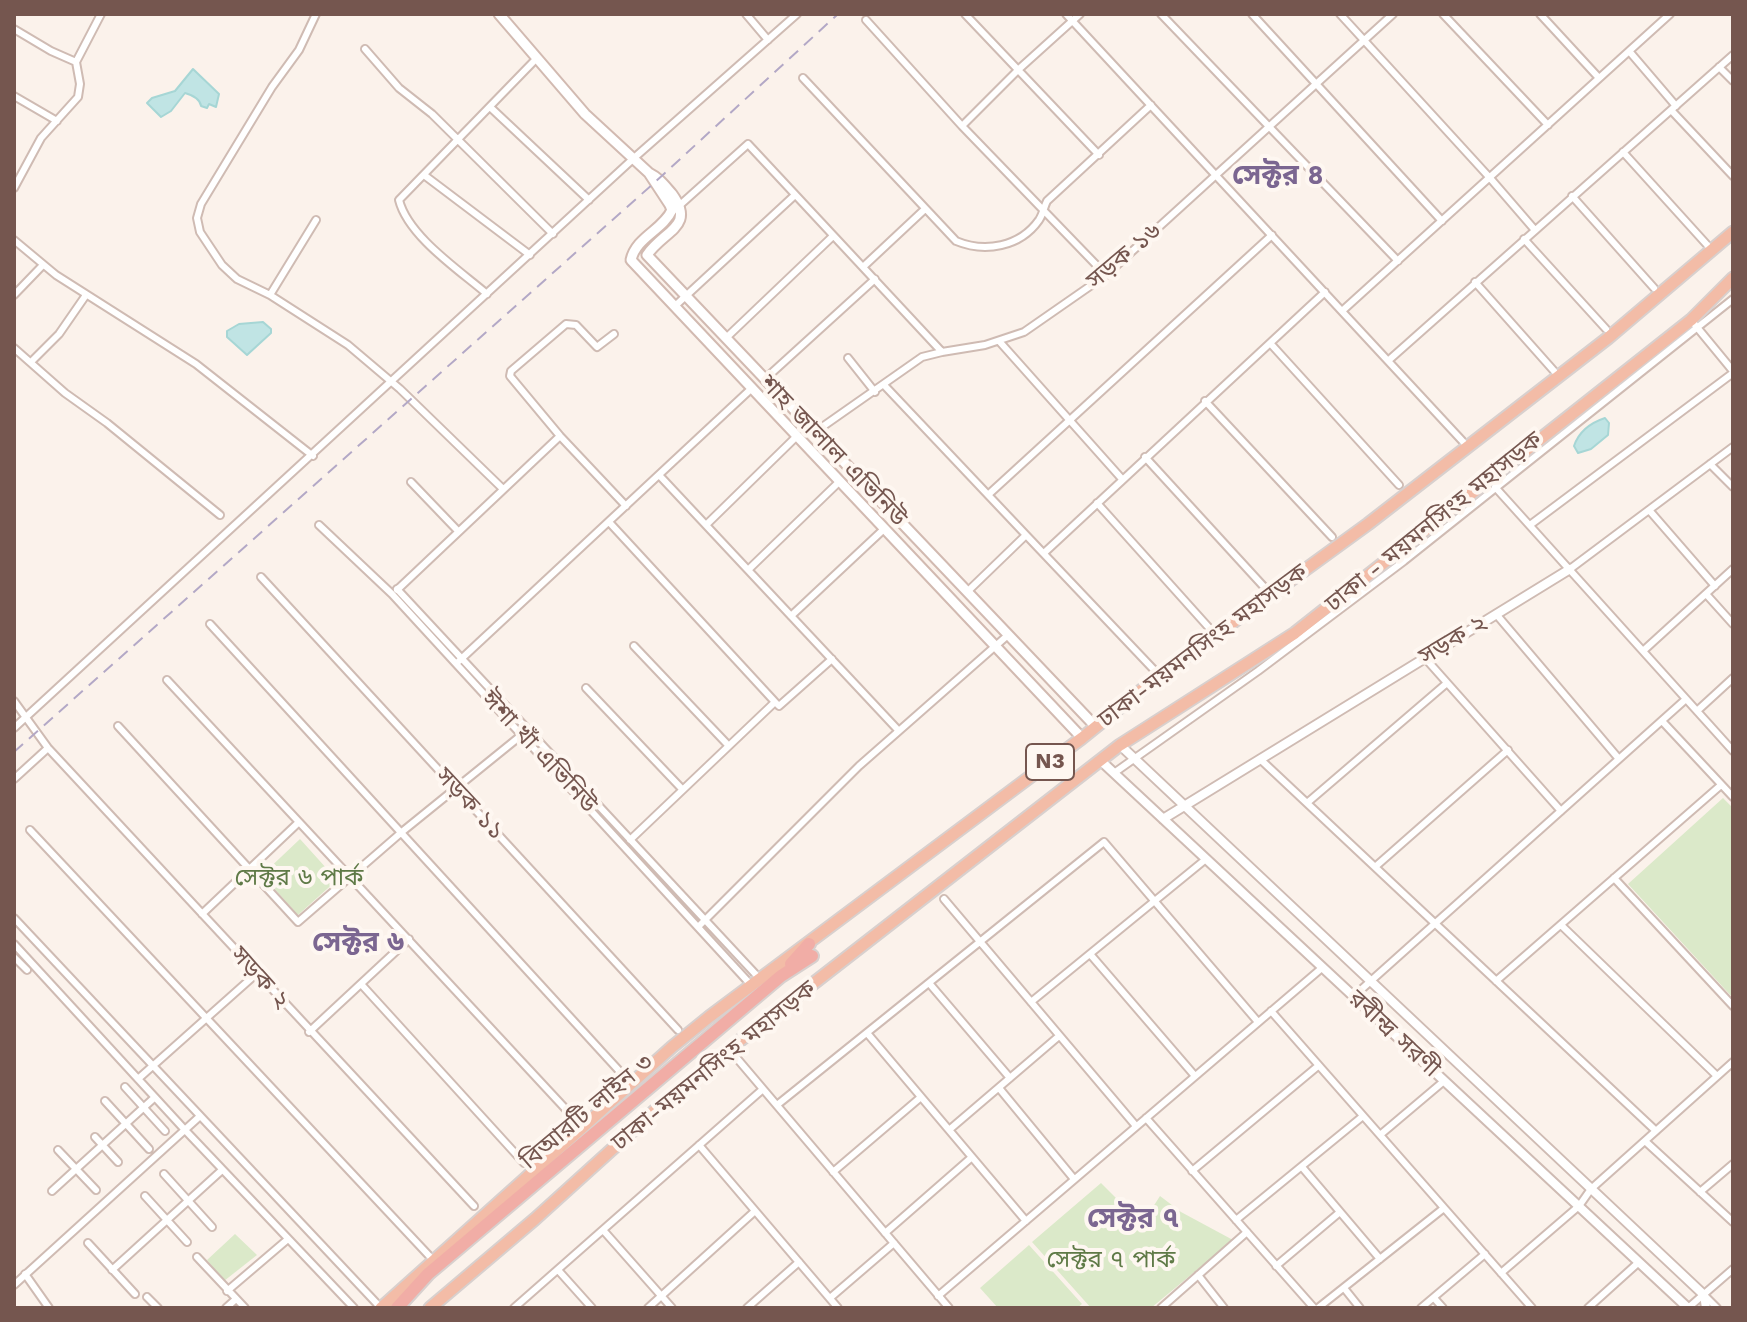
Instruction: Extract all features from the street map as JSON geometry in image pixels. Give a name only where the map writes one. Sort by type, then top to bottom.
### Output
[{"type":"highway","name":"ঢাকা-ময়মনসিংহ মহাসড়ক","points":[[381,1308],[672,1047],[756,983],[811,950],[1095,726],[1368,524],[1608,338],[1733,232]]},
{"type":"highway","name":"ঢাকা - ময়মনসিংহ মহাসড়ক","points":[[1120,745],[1295,633],[1694,324],[1733,278]]},
{"type":"highway","name":"ঢাকা-ময়মনসিংহ মহাসড়ক","points":[[430,1308],[729,1049],[1120,745]]},
{"type":"highway","name":"বিআরটি লাইন ৩","points":[[397,1308],[428,1274],[811,950]]},
{"type":"main road","points":[[499,14],[585,114],[649,173],[659,178],[680,205]]},
{"type":"main road","name":"শাহ জালাল এভিনিউ","points":[[649,173],[670,205],[670,214],[634,250],[631,260],[1082,738]]},
{"type":"main road","name":"শাহ জালাল এভিনিউ","points":[[680,205],[682,213],[679,222],[647,255],[1095,726]]},
{"type":"street","points":[[14,188],[41,138],[78,97],[80,84],[76,62],[100,14]]},
{"type":"street","points":[[316,14],[299,50],[272,87],[201,204],[197,218],[200,232],[222,265],[237,279],[270,295],[348,345],[503,489]]},
{"type":"street","points":[[746,14],[768,40]]},
{"type":"street","points":[[14,728],[634,158],[797,14]]},
{"type":"street","points":[[965,14],[1099,155]]},
{"type":"street","points":[[1066,14],[1467,446]]},
{"type":"street","points":[[962,126],[1080,14]]},
{"type":"street","points":[[1161,14],[1398,261]]},
{"type":"street","points":[[1252,14],[1442,221]]},
{"type":"street","points":[[1340,14],[1534,229]]},
{"type":"street","name":"সড়ক ১৬","points":[[815,432],[922,357],[999,341],[1033,328],[1106,275],[1393,14]]},
{"type":"street","points":[[1443,14],[1548,125]]},
{"type":"street","points":[[1540,14],[1599,78]]},
{"type":"street","points":[[1342,311],[1670,14]]},
{"type":"street","points":[[866,20],[962,126],[1106,275]]},
{"type":"street","points":[[14,29],[76,62]]},
{"type":"street","points":[[365,49],[399,88],[432,114],[553,234]]},
{"type":"street","points":[[1629,51],[1673,108],[1733,176]]},
{"type":"street","points":[[1389,360],[1733,55]]},
{"type":"street","points":[[487,294],[420,235],[402,213],[399,200],[536,59]]},
{"type":"street","points":[[1719,67],[1733,81]]},
{"type":"street","points":[[803,78],[956,241],[979,247],[1005,245],[1019,238],[1039,220],[1047,201],[1151,105]]},
{"type":"street","points":[[14,96],[57,121]]},
{"type":"street","points":[[490,107],[589,200]]},
{"type":"street","points":[[680,205],[748,144],[942,352]]},
{"type":"street","points":[[1623,152],[1709,247]]},
{"type":"street","points":[[424,175],[530,255]]},
{"type":"street","points":[[675,306],[795,195]]},
{"type":"street","points":[[1572,196],[1654,288]]},
{"type":"street","points":[[863,267],[925,209]]},
{"type":"street","points":[[270,295],[316,220]]},
{"type":"street","points":[[989,494],[1272,235]]},
{"type":"street","points":[[726,338],[833,236]]},
{"type":"street","points":[[1524,239],[1606,329]]},
{"type":"street","points":[[14,240],[42,266],[196,364],[313,456]]},
{"type":"street","points":[[14,295],[42,266]]},
{"type":"street","points":[[765,379],[875,279]]},
{"type":"street","points":[[1475,282],[1554,371]]},
{"type":"street","points":[[1044,553],[1325,292]]},
{"type":"street","points":[[31,362],[59,334],[86,295]]},
{"type":"street","points":[[1114,773],[1258,671],[1404,561],[1694,324],[1733,299]]},
{"type":"street","points":[[614,334],[597,347],[576,325],[566,324],[511,371],[511,380],[626,506]]},
{"type":"street","points":[[1530,525],[1733,372],[1694,324]]},
{"type":"street","points":[[999,341],[1067,421],[1122,479]]},
{"type":"street","points":[[1270,343],[1399,485]]},
{"type":"street","points":[[14,348],[65,393],[220,515]]},
{"type":"street","points":[[848,358],[875,392]]},
{"type":"street","points":[[884,385],[1026,535],[967,592]]},
{"type":"street","points":[[459,661],[752,388]]},
{"type":"street","points":[[1205,401],[1332,537]]},
{"type":"street","points":[[319,525],[395,592],[560,436]]},
{"type":"street","points":[[706,525],[797,436]]},
{"type":"street","name":"সড়ক ২","points":[[1163,819],[1570,569],[1733,447]]},
{"type":"street","points":[[1145,457],[1265,588]]},
{"type":"street","points":[[1710,464],[1733,487]]},
{"type":"street","points":[[659,475],[898,730]]},
{"type":"street","points":[[748,570],[840,481]]},
{"type":"street","points":[[411,482],[458,531]]},
{"type":"street","points":[[1495,487],[1733,751]]},
{"type":"street","points":[[1097,503],[1211,630]]},
{"type":"street","points":[[1649,510],[1715,586]]},
{"type":"street","points":[[609,522],[779,706],[832,659]]},
{"type":"street","points":[[791,616],[884,529]]},
{"type":"street","points":[[967,592],[1026,535],[1156,672]]},
{"type":"street","points":[[1643,651],[1733,569]]},
{"type":"street","name":"সড়ক ১১","points":[[261,577],[678,1030]]},
{"type":"street","name":"ঈশা খাঁ এভিনিউ","points":[[395,592],[526,731],[699,926],[756,983]]},
{"type":"street","points":[[1706,594],[1733,624]]},
{"type":"street","points":[[1496,614],[1619,759]]},
{"type":"street","points":[[210,624],[403,831],[623,1075]]},
{"type":"street","points":[[699,926],[898,730],[1008,635]]},
{"type":"street","points":[[634,646],[728,745]]},
{"type":"street","points":[[1425,658],[1561,811]]},
{"type":"street","points":[[1697,711],[1733,678]]},
{"type":"street","points":[[167,680],[574,1118]]},
{"type":"street","points":[[1307,803],[1447,683]]},
{"type":"street","points":[[586,688],[682,789]]},
{"type":"street","points":[[1354,996],[1686,699]]},
{"type":"street","name":"সড়ক ২","points":[[14,701],[48,748],[474,1206]]},
{"type":"street","points":[[625,845],[775,702]]},
{"type":"street","points":[[1662,721],[1733,796]]},
{"type":"street","points":[[118,726],[298,922],[526,731],[632,838],[706,919],[756,983]]},
{"type":"street","name":"রবীন্দ্র সরণী","points":[[1120,745],[1704,1295]]},
{"type":"street","points":[[14,779],[48,748]]},
{"type":"street","points":[[1375,867],[1508,750]]},
{"type":"street","points":[[1260,759],[1656,1131]]},
{"type":"street","name":"রবীন্দ্র সরণী","points":[[1100,760],[1688,1308]]},
{"type":"street","points":[[1496,981],[1721,785]]},
{"type":"street","points":[[202,914],[299,822]]},
{"type":"street","points":[[30,830],[434,1261]]},
{"type":"street","points":[[777,1105],[1104,842],[1258,1022]]},
{"type":"street","points":[[1031,1002],[1206,859]]},
{"type":"street","points":[[1614,878],[1733,1006]]},
{"type":"street","points":[[944,899],[1136,1126]]},
{"type":"street","points":[[14,918],[381,1308]]},
{"type":"street","points":[[1561,925],[1717,1076]]},
{"type":"street","points":[[309,1032],[409,939]]},
{"type":"street","points":[[14,944],[154,1098],[354,1308]]},
{"type":"street","points":[[1090,954],[1195,1076]]},
{"type":"street","points":[[14,957],[27,970]]},
{"type":"street","points":[[938,1296],[1323,967]]},
{"type":"street","points":[[138,1079],[256,974]]},
{"type":"street","points":[[929,983],[1010,1078]]},
{"type":"street","points":[[361,984],[524,1163]]},
{"type":"street","points":[[1271,1011],[1532,1308]]},
{"type":"street","points":[[867,1033],[1026,1221]]},
{"type":"street","points":[[949,1130],[1059,1036]]},
{"type":"street","points":[[729,1049],[949,1308]]},
{"type":"street","points":[[1501,1273],[1579,1206],[1591,1189],[1733,1062]]},
{"type":"street","points":[[1192,1171],[1318,1066]]},
{"type":"street","points":[[1380,1135],[1444,1081]]},
{"type":"street","points":[[125,1087],[165,1131]]},
{"type":"street","points":[[999,1088],[1074,1179]]},
{"type":"street","points":[[514,1308],[763,1089]]},
{"type":"street","points":[[833,1172],[921,1097]]},
{"type":"street","points":[[52,1191],[154,1098]]},
{"type":"street","points":[[105,1101],[149,1149]]},
{"type":"street","points":[[1236,1220],[1363,1116]]},
{"type":"street","points":[[14,1285],[199,1117]]},
{"type":"street","points":[[1146,1118],[1316,1308],[1444,1208]]},
{"type":"street","points":[[95,1137],[118,1162]]},
{"type":"street","points":[[1645,1141],[1733,1222]]},
{"type":"street","points":[[699,1145],[838,1308]]},
{"type":"street","points":[[58,1150],[96,1190]]},
{"type":"street","points":[[885,1233],[972,1157]]},
{"type":"street","points":[[1700,1192],[1733,1164]]},
{"type":"street","points":[[1302,1167],[1380,1259]]},
{"type":"street","points":[[112,1270],[222,1170]]},
{"type":"street","points":[[164,1174],[212,1227]]},
{"type":"street","points":[[145,1196],[187,1242]]},
{"type":"street","points":[[648,1308],[755,1211]]},
{"type":"street","points":[[1276,1266],[1340,1212]]},
{"type":"street","points":[[603,1230],[672,1308]]},
{"type":"street","points":[[1161,1308],[1247,1232]]},
{"type":"street","points":[[227,1291],[288,1239]]},
{"type":"street","points":[[88,1243],[135,1294]]},
{"type":"street","points":[[830,1298],[894,1243]]},
{"type":"street","points":[[1421,1308],[1485,1254]]},
{"type":"street","points":[[197,1257],[245,1308]]},
{"type":"street","points":[[747,1308],[799,1262]]},
{"type":"street","points":[[1588,1308],[1639,1262]]},
{"type":"street","points":[[1688,1308],[1733,1269]]},
{"type":"street","points":[[558,1270],[592,1308]]},
{"type":"street","points":[[25,1274],[49,1308]]},
{"type":"street","points":[[1198,1275],[1224,1308]]},
{"type":"street","points":[[1344,1288],[1360,1308]]},
{"type":"street","points":[[1704,1295],[1706,1308]]},
{"type":"street","points":[[1704,1295],[1717,1308]]},
{"type":"street","points":[[147,1297],[158,1308]]},
{"type":"street","points":[[1434,1298],[1443,1308]]},
{"type":"street","points":[[226,1308],[236,1299]]},
{"type":"green space","points":[[1723,798],[1733,808],[1733,998],[1628,884]]},
{"type":"green space","name":"সেক্টর ৬ পার্ক","points":[[300,839],[337,880],[298,915],[262,875]]},
{"type":"green space","name":"সেক্টর ৭ পার্ক","points":[[1101,1183],[1142,1224],[1160,1196],[1181,1212],[1233,1240],[1151,1308],[1091,1308],[1032,1242]]},
{"type":"green space","points":[[235,1234],[257,1255],[224,1281],[207,1260]]},
{"type":"green space","points":[[1029,1245],[1082,1304],[1077,1308],[998,1308],[980,1288]]},
{"type":"water","points":[[193,69],[219,94],[216,107],[209,104],[207,108],[201,106],[197,99],[185,93],[171,111],[161,117],[147,103],[152,98],[175,91]]},
{"type":"water","points":[[263,322],[271,333],[247,355],[227,337],[227,331],[239,324]]},
{"type":"water","points":[[1605,418],[1609,423],[1608,435],[1591,449],[1578,453],[1574,446],[1582,432]]},
{"type":"railway","points":[[14,752],[654,183],[838,14]]},
{"type":"district","name":"সেক্টর ৪","points":[[1278,176]]},
{"type":"district","name":"সেক্টর ৬","points":[[358,943]]},
{"type":"district","name":"সেক্টর ৭","points":[[1133,1219]]}]
